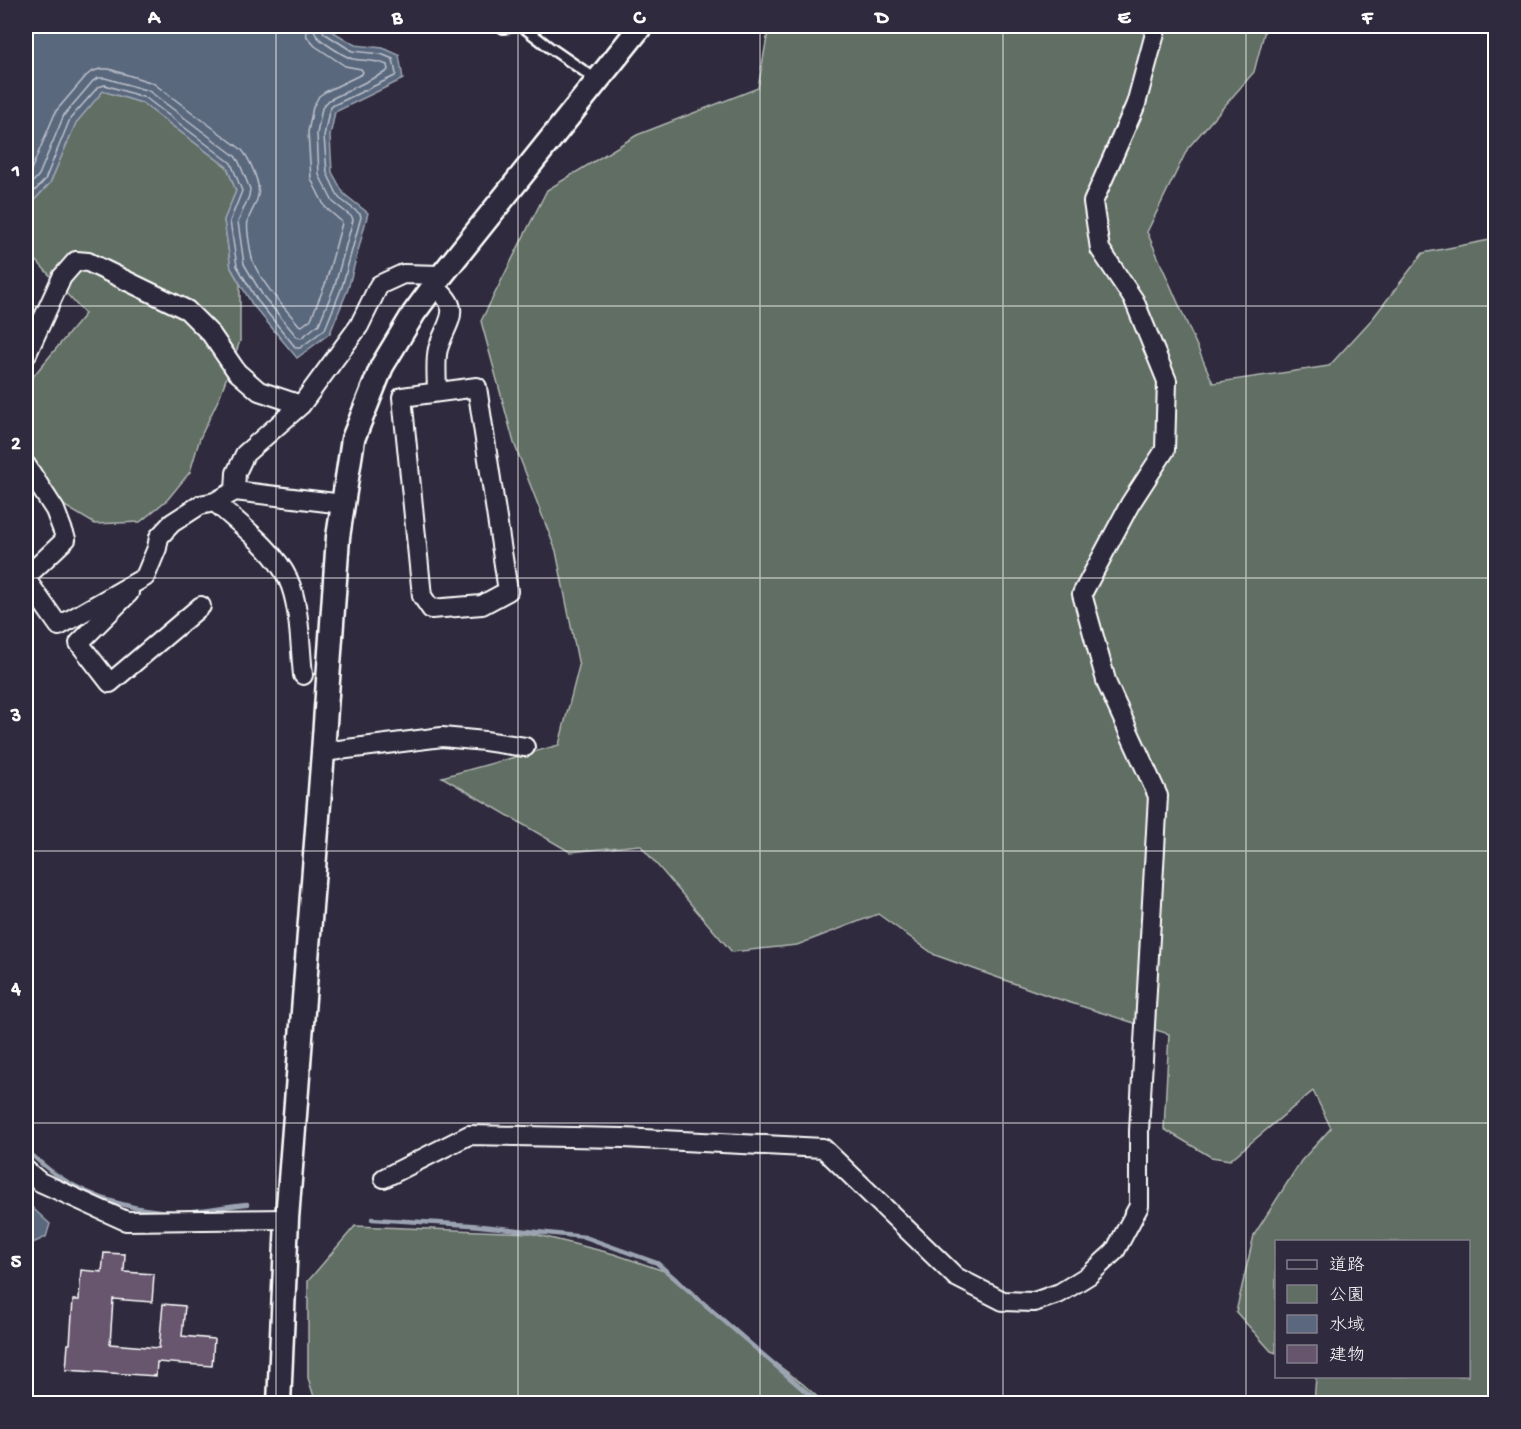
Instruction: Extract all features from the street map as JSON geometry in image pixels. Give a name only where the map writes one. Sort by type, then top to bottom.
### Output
[{"type":"street","points":[[279,1404],[287,1219],[338,537],[353,439],[382,366],[414,313],[641,26]]},
{"type":"street","points":[[384,1178],[469,1136],[623,1138],[823,1148],[956,1277],[1003,1301],[1034,1302],[1060,1293],[1089,1275],[1115,1251],[1139,1206],[1139,1131],[1158,796],[1107,684],[1082,594],[1130,504],[1165,450],[1167,381],[1134,300],[1101,249],[1093,202],[1136,104],[1156,26]]},
{"type":"street","points":[[26,356],[62,277],[76,261],[88,262],[187,310],[211,334],[237,372],[259,391],[301,405]]},
{"type":"street","points":[[235,491],[236,473],[245,454],[301,405],[359,326],[379,285],[403,274],[438,280]]},
{"type":"street","points":[[437,392],[437,351],[451,320],[451,304],[438,280]]},
{"type":"street","points":[[477,387],[508,591],[482,605],[431,609],[422,596],[402,397],[437,392],[477,387]]},
{"type":"street","points":[[26,465],[55,510],[66,539],[26,578],[59,626],[145,578]]},
{"type":"street","points":[[201,606],[110,684],[79,643],[145,578],[159,537],[172,523],[200,505],[215,502],[235,491],[343,504]]},
{"type":"street","points":[[215,502],[274,558],[288,580],[296,606],[303,675]]},
{"type":"street","points":[[323,752],[442,737],[525,747]]},
{"type":"street","points":[[26,1170],[40,1182],[126,1221],[287,1219]]},
{"type":"lane","points":[[503,28],[517,26]]},
{"type":"lane","points":[[522,26],[597,80]]},
{"type":"green space","points":[[769,26],[1266,26],[1254,72],[1188,148],[1147,232],[1213,383],[1329,366],[1373,318],[1423,253],[1495,239],[1495,1403],[1314,1403],[1316,1378],[1470,1378],[1470,1240],[1275,1240],[1275,1353],[1236,1312],[1254,1235],[1301,1161],[1331,1128],[1313,1091],[1230,1160],[1211,1157],[1164,1129],[1169,1034],[1049,996],[935,955],[878,914],[797,945],[732,952],[640,845],[570,852],[442,777],[559,745],[579,666],[556,551],[514,443],[481,321],[547,190],[637,135],[758,88]]},
{"type":"green space","points":[[103,91],[142,103],[227,167],[236,191],[224,220],[231,268],[240,284],[240,341],[219,398],[200,438],[190,472],[168,499],[140,522],[95,524],[58,502],[26,471],[26,388],[30,380],[85,314],[26,252],[26,209],[50,183],[76,122]]},
{"type":"green space","points":[[355,1226],[530,1233],[614,1254],[667,1272],[824,1403],[316,1403],[308,1378],[308,1281]]},
{"type":"water","points":[[26,26],[327,26],[355,45],[383,48],[399,55],[403,79],[335,112],[330,136],[332,172],[344,194],[368,213],[348,289],[330,333],[297,358],[252,304],[231,268],[224,220],[236,191],[227,167],[142,103],[103,91],[76,123],[50,183],[26,209]]},
{"type":"water","points":[[26,1202],[50,1224],[46,1237],[26,1246]]},
{"type":"building","points":[[104,1253],[125,1254],[124,1272],[154,1274],[152,1302],[113,1299],[110,1344],[159,1348],[163,1304],[185,1306],[182,1336],[214,1339],[212,1366],[157,1362],[156,1376],[66,1370],[73,1300],[79,1300],[81,1270],[102,1272]]},
{"type":"waterway","points":[[26,1150],[49,1170],[71,1184],[117,1203],[166,1212],[198,1211],[247,1204]]},
{"type":"waterway","points":[[372,1219],[471,1225],[585,1237],[657,1263],[820,1404]]}]
